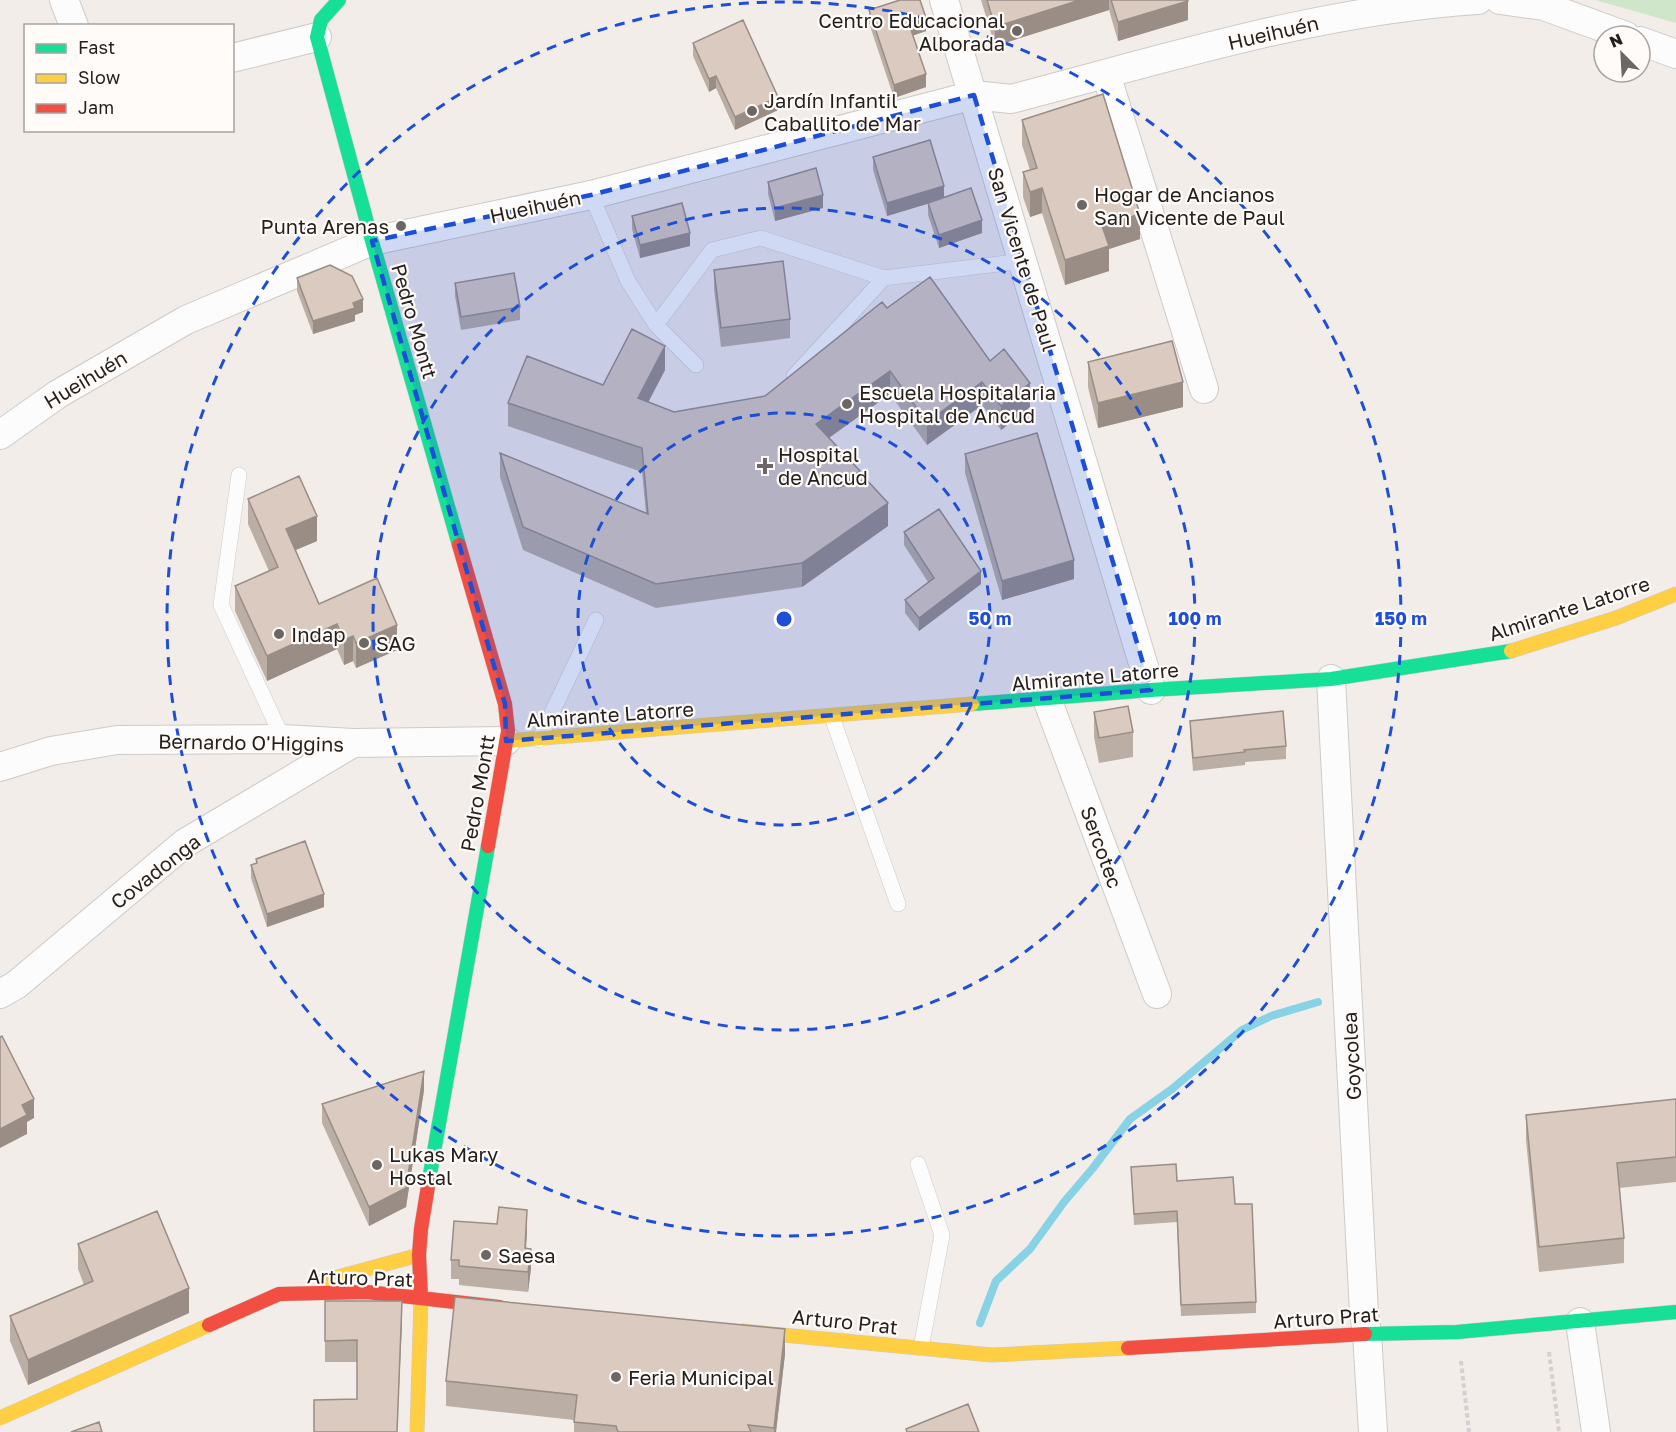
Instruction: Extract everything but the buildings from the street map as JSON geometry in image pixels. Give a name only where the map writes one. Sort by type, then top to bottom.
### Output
[{"type":"main road","points":[[317,37],[317,25],[321,17],[339,0]]},
{"type":"main road","name":"Pedro Montt","points":[[317,37],[372,241],[505,704],[508,731],[423,1217],[419,1255],[421,1299],[417,1432]]},
{"type":"main road","name":"Almirante Latorre","points":[[506,741],[1151,690],[1331,679],[1504,653],[1616,618],[1676,594]]},
{"type":"main road","points":[[279,1294],[419,1255]]},
{"type":"main road","name":"Arturo Prat","points":[[0,1418],[279,1294],[367,1292],[511,1309]]},
{"type":"main road","name":"Arturo Prat","points":[[734,1330],[993,1355],[1389,1332],[1457,1332],[1676,1312]]},
{"type":"street","points":[[64,0],[73,24]]},
{"type":"street","name":"San Vicente de Paul","points":[[944,0],[1151,690]]},
{"type":"street","name":"Hueihuén","points":[[0,435],[58,394],[186,320],[372,241],[591,195],[974,95],[1011,99],[1258,34],[1340,16],[1425,3],[1478,0]]},
{"type":"street","points":[[1500,0],[1543,3],[1596,24]]},
{"type":"street","points":[[234,58],[317,37]]},
{"type":"street","points":[[1652,45],[1676,54]]},
{"type":"street","points":[[1106,74],[1204,389]]},
{"type":"street","name":"Goycolea","points":[[1331,679],[1364,1313],[1373,1432]]},
{"type":"street","name":"Sercotec","points":[[1047,699],[1157,994]]},
{"type":"street","name":"Bernardo O'Higgins","points":[[0,767],[51,751],[117,740],[283,739],[352,743],[506,741]]},
{"type":"street","name":"Covadonga","points":[[0,994],[16,985],[185,843],[352,743]]},
{"type":"street","points":[[1580,1322],[1596,1432]]},
{"type":"lane","points":[[591,195],[628,281],[656,325],[696,365]]},
{"type":"lane","points":[[656,325],[712,250],[761,238],[884,278],[1023,261]]},
{"type":"lane","points":[[794,376],[884,278]]},
{"type":"lane","points":[[239,475],[221,605],[283,739]]},
{"type":"lane","points":[[539,740],[596,620]]},
{"type":"lane","points":[[832,717],[898,904]]},
{"type":"lane","points":[[918,1164],[942,1235],[921,1348]]},
{"type":"path","points":[[1545,1325],[1559,1432]]},
{"type":"path","points":[[1457,1332],[1468,1432]]},
{"type":"highlighted area","points":[[974,95],[1151,690],[506,741],[505,704],[372,241],[591,195]]},
{"type":"green space","points":[[1595,0],[1676,0],[1676,23]]},
{"type":"waterway","points":[[980,1323],[996,1281],[1030,1249],[1130,1119],[1172,1089],[1242,1030],[1271,1016],[1318,1002]]},
{"type":"traffic: fast","points":[[339,0],[321,20],[317,37],[372,241],[459,545]]},
{"type":"traffic: fast","points":[[972,704],[1331,679],[1511,651]]},
{"type":"traffic: fast","points":[[429,1180],[488,846]]},
{"type":"traffic: fast","points":[[1365,1334],[1457,1332],[1676,1312]]},
{"type":"traffic: slow","points":[[1511,651],[1616,618],[1676,594]]},
{"type":"traffic: slow","points":[[506,741],[972,704]]},
{"type":"traffic: slow","points":[[323,1281],[419,1255]]},
{"type":"traffic: slow","points":[[417,1432],[421,1298]]},
{"type":"traffic: slow","points":[[0,1418],[209,1325]]},
{"type":"traffic: slow","points":[[742,1331],[992,1355],[1128,1348]]},
{"type":"traffic: jam","points":[[459,545],[505,704],[508,731],[488,846]]},
{"type":"traffic: jam","points":[[421,1298],[419,1255],[429,1180]]},
{"type":"traffic: jam","points":[[209,1325],[279,1294],[367,1292],[499,1307]]},
{"type":"traffic: jam","points":[[1128,1348],[1365,1334]]},
{"type":"place","name":"Centro Educacional Alborada","points":[[1017,31]]},
{"type":"place","name":"Jardín Infantil Caballito de Mar","points":[[752,111]]},
{"type":"place","name":"Hogar de Ancianos San Vicente de Paul","points":[[1082,205]]},
{"type":"place","name":"Punta Arenas","points":[[401,226]]},
{"type":"place","name":"Escuela Hospitalaria Hospital de Ancud","points":[[847,404]]},
{"type":"place","name":"Hospital de Ancud","points":[[765,466]]},
{"type":"place","name":"Indap","points":[[279,634]]},
{"type":"place","name":"SAG","points":[[364,643]]},
{"type":"place","name":"Lukas Mary Hostal","points":[[377,1165]]},
{"type":"place","name":"Saesa","points":[[486,1255]]},
{"type":"place","name":"Feria Municipal","points":[[616,1377]]}]
